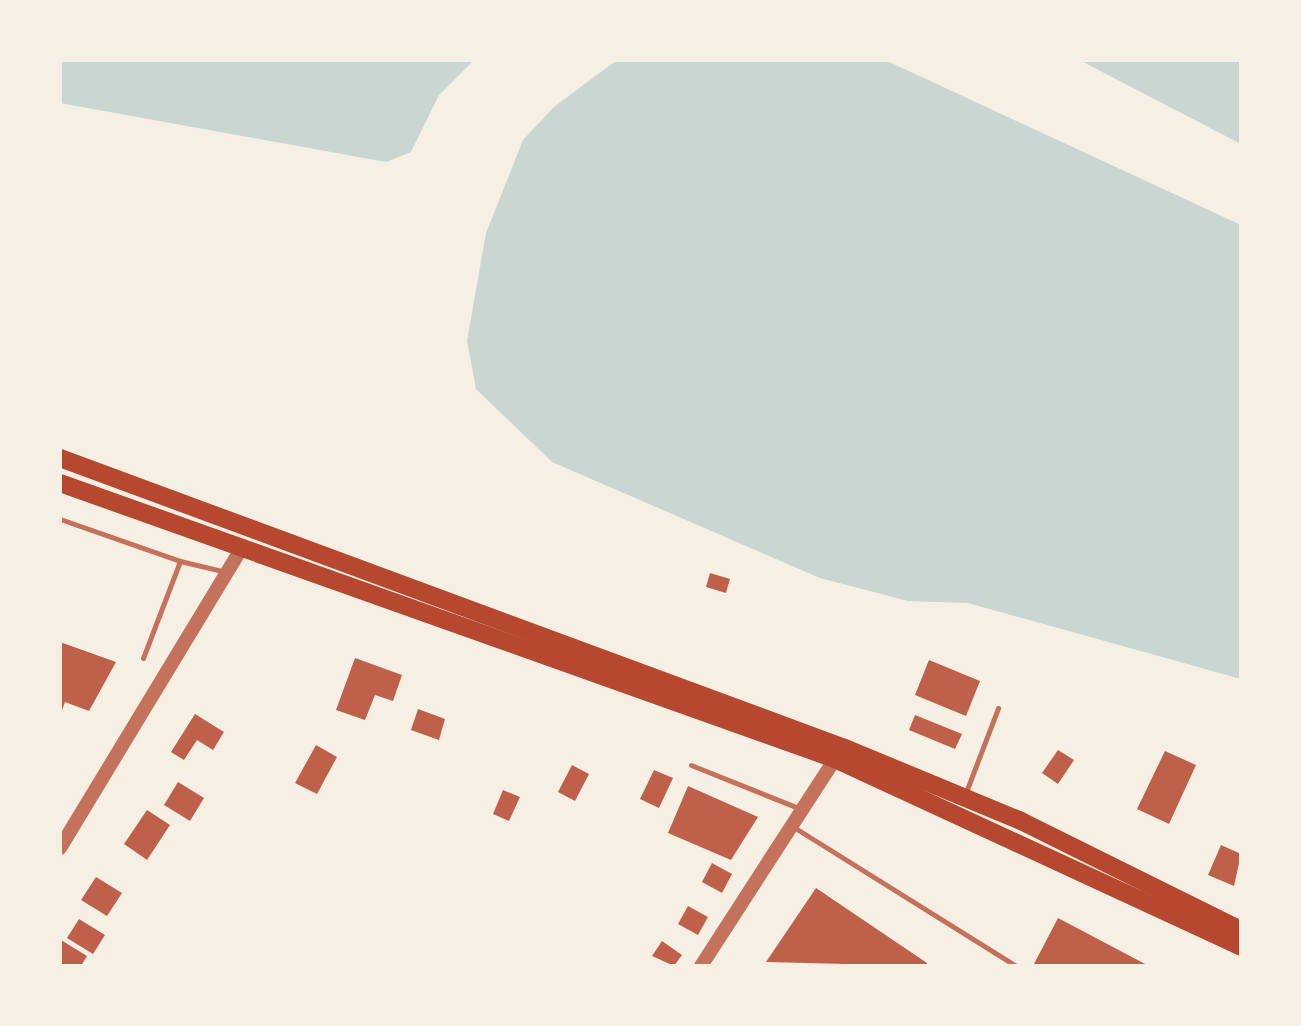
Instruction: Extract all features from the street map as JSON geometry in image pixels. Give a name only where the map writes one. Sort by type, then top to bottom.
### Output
[{"type":"main road","points":[[60,458],[964,797],[1241,930]]},
{"type":"main road","points":[[60,483],[835,759],[1241,947]]},
{"type":"street","points":[[62,842],[243,546]]},
{"type":"street","points":[[701,966],[835,759]]},
{"type":"lane","points":[[60,519],[180,561],[227,573]]},
{"type":"lane","points":[[143,658],[180,561]]},
{"type":"lane","points":[[964,797],[998,708]]},
{"type":"lane","points":[[691,765],[802,810]]},
{"type":"lane","points":[[791,826],[1016,966]]},
{"type":"shaded area","points":[[60,60],[474,60],[439,95],[411,152],[386,162],[60,103]]},
{"type":"shaded area","points":[[617,60],[885,60],[1241,225],[1241,679],[968,603],[908,601],[820,578],[552,462],[476,389],[467,341],[486,233],[523,140],[554,107]]},
{"type":"shaded area","points":[[1079,60],[1241,60],[1241,144],[1085,63]]},
{"type":"building","points":[[710,573],[730,579],[726,593],[706,587]]},
{"type":"building","points":[[60,642],[116,662],[89,711],[65,702],[60,716]]},
{"type":"building","points":[[355,658],[402,675],[393,701],[375,695],[365,720],[336,710]]},
{"type":"building","points":[[929,660],[980,681],[966,716],[915,695]]},
{"type":"building","points":[[418,709],[445,719],[439,740],[411,730]]},
{"type":"building","points":[[195,714],[224,732],[213,750],[197,740],[184,760],[171,752]]},
{"type":"building","points":[[915,715],[962,734],[955,749],[909,730]]},
{"type":"building","points":[[316,745],[337,757],[317,794],[295,783]]},
{"type":"building","points":[[1058,750],[1074,760],[1058,784],[1042,773]]},
{"type":"building","points":[[1165,751],[1196,765],[1169,824],[1137,809]]},
{"type":"building","points":[[572,765],[589,774],[575,801],[558,792]]},
{"type":"building","points":[[654,770],[673,778],[659,808],[640,799]]},
{"type":"building","points":[[178,782],[204,798],[190,821],[164,805]]},
{"type":"building","points":[[688,786],[758,817],[731,860],[668,833]]},
{"type":"building","points":[[503,790],[520,797],[509,821],[493,814]]},
{"type":"building","points":[[147,810],[170,825],[147,860],[124,844]]},
{"type":"building","points":[[1221,845],[1241,854],[1234,886],[1208,875]]},
{"type":"building","points":[[712,863],[732,874],[722,893],[702,882]]},
{"type":"building","points":[[96,877],[122,893],[107,916],[81,900]]},
{"type":"building","points":[[816,888],[927,963],[926,966],[766,962]]},
{"type":"building","points":[[688,906],[708,917],[698,935],[678,924]]},
{"type":"building","points":[[1058,918],[1149,966],[1034,964]]},
{"type":"building","points":[[79,919],[105,935],[93,954],[67,938]]},
{"type":"building","points":[[61,940],[87,956],[81,966],[60,966]]},
{"type":"building","points":[[662,941],[682,955],[674,966],[652,956]]}]
